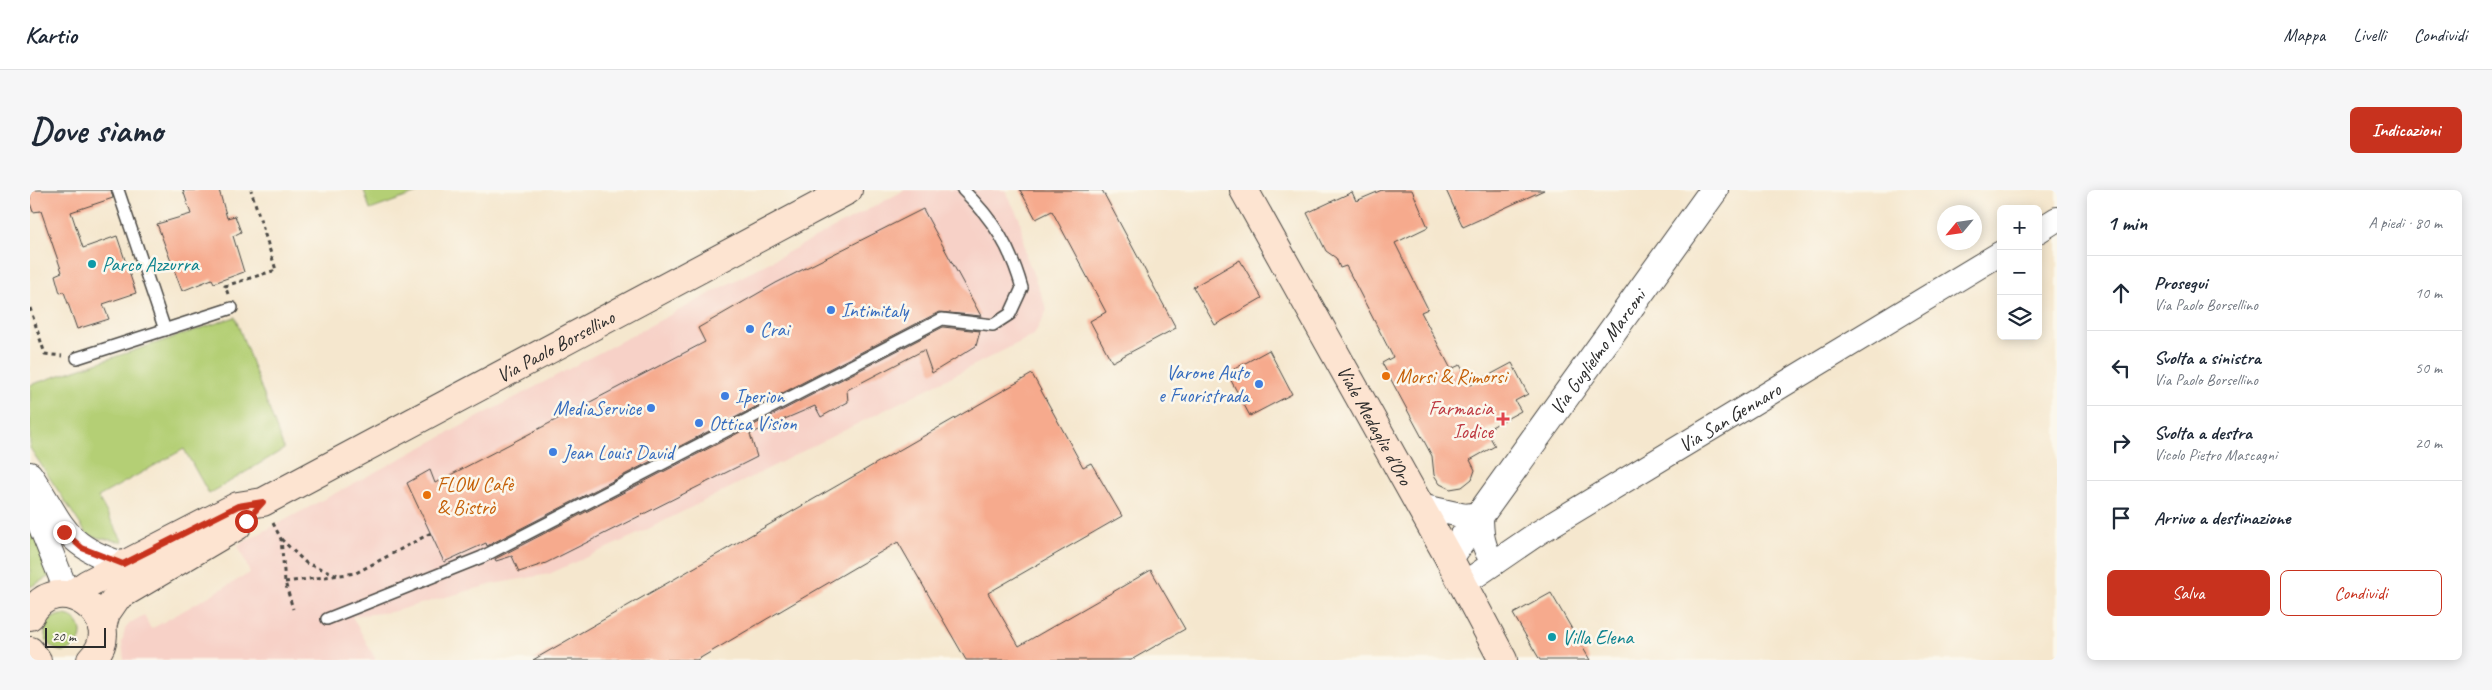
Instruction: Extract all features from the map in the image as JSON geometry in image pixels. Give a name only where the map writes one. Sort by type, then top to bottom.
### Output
[{"type":"main road","name":"Via Paolo Borsellino","points":[[31,613],[48,598],[69,595],[123,564],[238,506],[263,502],[848,190]]},
{"type":"main road","name":"Viale Medaglie d'Oro","points":[[1244,190],[1449,558],[1503,660]]},
{"type":"main road","name":"Via Paolo Borsellino","points":[[91,660],[99,648],[106,612],[117,597],[246,521],[263,502]]},
{"type":"main road","points":[[69,595],[91,606],[102,627]]},
{"type":"main road","points":[[30,650],[36,660]]},
{"type":"street","name":"Via Guglielmo Marconi","points":[[1449,558],[1714,190]]},
{"type":"street","points":[[2042,228],[2057,219]]},
{"type":"street","name":"Via San Gennaro","points":[[1462,585],[1555,523],[1997,255]]},
{"type":"street","points":[[30,474],[64,532],[82,548],[123,564]]},
{"type":"street","points":[[30,500],[69,595]]},
{"type":"street","points":[[1420,506],[1465,516],[1481,514],[1481,534],[1485,548],[1494,563]]},
{"type":"street","points":[[30,658],[36,660]]},
{"type":"lane","points":[[118,190],[165,330]]},
{"type":"lane","points":[[327,619],[482,557],[942,319],[993,325],[1010,314],[1022,288],[1014,259],[984,210],[963,190]]},
{"type":"lane","points":[[77,358],[232,308]]},
{"type":"path","points":[[232,308],[225,286],[276,270],[250,190]]},
{"type":"path","points":[[30,308],[45,354],[77,358]]},
{"type":"path","points":[[263,502],[281,539],[306,563],[341,576]]},
{"type":"path","points":[[285,582],[356,573],[430,534]]},
{"type":"path","points":[[281,539],[285,582],[293,609]]},
{"type":"shaded area","points":[[905,190],[1005,190],[1020,220],[1026,256],[1047,310],[1034,335],[640,533],[549,574],[493,584],[391,612],[352,616],[376,660],[124,660],[122,643],[125,629],[130,623],[144,615],[151,629],[250,573],[238,545]]},
{"type":"green space","points":[[364,190],[425,190],[370,210]]},
{"type":"green space","points":[[235,317],[284,449],[209,494],[184,449],[98,497],[123,542],[88,536],[30,448],[30,385]]},
{"type":"green space","points":[[30,517],[52,575],[30,587]]},
{"type":"green space","points":[[63,615],[75,621],[81,633],[75,645],[63,651],[51,645],[45,633],[51,621]]},
{"type":"building","name":"Parco Azzurra","points":[[30,190],[111,190],[113,198],[71,212],[83,248],[117,236],[136,293],[103,304],[109,319],[77,329],[64,292],[60,293],[55,275],[62,272],[41,211],[33,212],[30,203]]},
{"type":"building","name":"Parco Azzurra","points":[[183,190],[219,190],[227,218],[235,216],[241,232],[233,236],[244,272],[214,283],[212,279],[182,291],[157,224],[191,214]]},
{"type":"building","points":[[1020,190],[1102,190],[1176,328],[1112,362],[1090,321],[1106,312],[1052,211],[1036,219]]},
{"type":"building","points":[[1382,190],[1412,190],[1428,227],[1395,243],[1428,309],[1421,312],[1451,369],[1460,365],[1471,385],[1512,363],[1528,394],[1515,401],[1521,411],[1486,430],[1495,446],[1470,460],[1475,470],[1472,479],[1462,487],[1450,489],[1440,484],[1434,475],[1432,456],[1382,363],[1393,357],[1346,266],[1340,268],[1336,258],[1326,251],[1307,213],[1352,192],[1356,201]]},
{"type":"building","points":[[1446,190],[1544,190],[1463,227]]},
{"type":"building","name":"Iperion","points":[[923,209],[981,316],[939,312],[487,546],[486,543],[444,562],[407,483],[430,470],[435,483],[705,342],[698,328],[776,283]]},
{"type":"building","points":[[1240,260],[1262,298],[1215,325],[1193,287]]},
{"type":"building","points":[[943,327],[980,331],[976,346],[932,373],[924,350],[847,390],[848,402],[821,417],[815,406],[750,434],[757,457],[546,563],[519,572],[512,556],[496,561],[495,559]]},
{"type":"building","points":[[1269,350],[1292,394],[1250,416],[1227,373]]},
{"type":"building","points":[[1032,374],[1083,467],[1091,463],[1122,516],[988,593],[1019,646],[1151,570],[1185,629],[1131,660],[966,660],[898,542],[697,660],[533,660]]},
{"type":"building","name":"Villa Elena","points":[[1551,593],[1590,660],[1540,660],[1513,614]]},
{"type":"place","name":"Parco Azzurra","points":[[92,264]]},
{"type":"place","name":"Intimitaly","points":[[831,310]]},
{"type":"place","name":"Crai","points":[[750,329]]},
{"type":"place","name":"Morsi & Rimorsi","points":[[1386,376]]},
{"type":"place","name":"Varone Auto e Fuoristrada","points":[[1259,384]]},
{"type":"place","name":"Iperion","points":[[725,396]]},
{"type":"place","name":"MediaService","points":[[651,408]]},
{"type":"place","name":"Farmacia Iodice","points":[[1503,419]]},
{"type":"place","name":"Ottica Vision","points":[[699,423]]},
{"type":"place","name":"Jean Louis David","points":[[553,452]]},
{"type":"place","name":"FLOW Cafè & Bistrò","points":[[427,495]]},
{"type":"place","name":"Villa Elena","points":[[1552,637]]},
{"type":"route","points":[[64,532],[82,548],[123,564],[238,506],[263,502],[246,521]]}]
